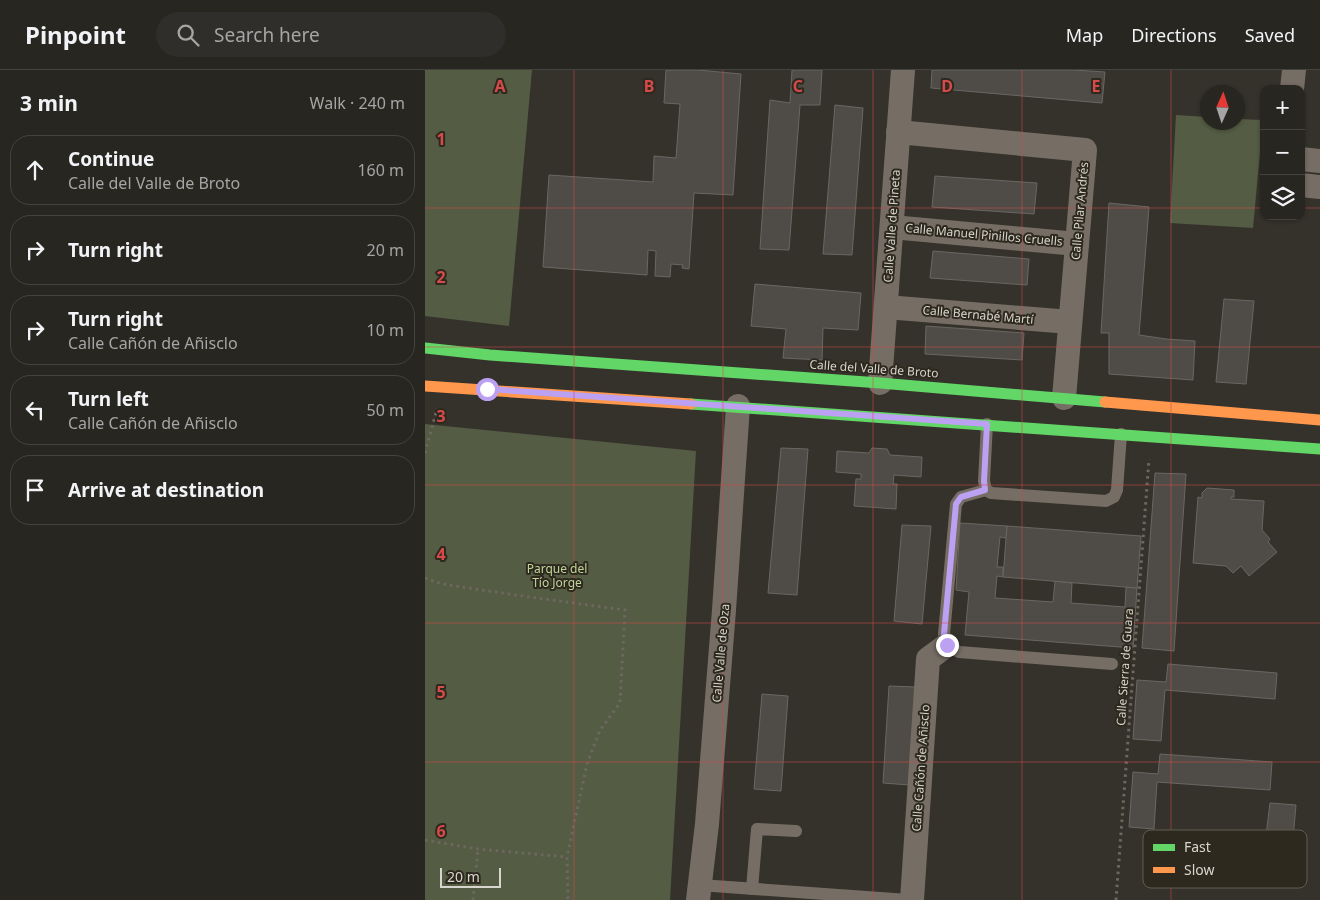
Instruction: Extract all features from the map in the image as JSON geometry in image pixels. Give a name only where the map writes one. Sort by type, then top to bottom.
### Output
[{"type":"main road","name":"Calle del Valle de Broto","points":[[425,348],[490,355],[880,383],[1320,420]]},
{"type":"main road","points":[[425,386],[738,406],[1320,449]]},
{"type":"street","name":"Calle Valle de Pineta","points":[[880,383],[903,70]]},
{"type":"street","points":[[1292,85],[1294,70]]},
{"type":"street","name":"Calle Pilar Andrés","points":[[898,132],[1085,150],[1064,398]]},
{"type":"street","points":[[1305,159],[1320,161]]},
{"type":"street","points":[[1305,185],[1320,187]]},
{"type":"street","name":"Calle Manuel Pinillos Cruells","points":[[891,227],[1077,244]]},
{"type":"street","name":"Calle Bernabé Martí","points":[[886,307],[1070,322]]},
{"type":"street","name":"Calle Valle de Oza","points":[[699,893],[707,824],[738,406]]},
{"type":"street","name":"Calle Cañón de Añisclo","points":[[912,900],[928,659],[947,645]]},
{"type":"lane","points":[[985,490],[987,424]]},
{"type":"lane","points":[[1112,664],[959,652],[947,645],[944,634],[956,504],[961,497],[985,490],[991,493],[1106,501],[1114,497],[1117,490],[1121,434]]},
{"type":"lane","points":[[752,889],[757,829],[796,832]]},
{"type":"lane","points":[[699,893],[752,889],[908,900]]},
{"type":"path","points":[[425,453],[439,404]]},
{"type":"path","name":"Calle Sierra de Guara","points":[[1116,900],[1150,436]]},
{"type":"path","points":[[425,578],[442,584],[625,610],[619,703],[600,730],[587,764],[567,857],[567,900]]},
{"type":"path","points":[[425,840],[478,849],[567,857]]},
{"type":"path","points":[[473,900],[478,849]]},
{"type":"green space","points":[[425,70],[532,70],[509,326],[425,316]]},
{"type":"green space","points":[[1176,115],[1200,117],[1200,130],[1245,130],[1245,119],[1260,120],[1260,152],[1253,228],[1170,223]]},
{"type":"green space","name":"Parque del Tío Jorge","points":[[425,424],[696,451],[670,900],[425,900]]},
{"type":"building","points":[[666,70],[698,70],[741,74],[733,195],[694,193],[689,269],[682,268],[683,265],[671,264],[670,277],[655,276],[656,251],[648,250],[647,275],[543,267],[549,175],[653,182],[654,156],[676,158],[680,104],[664,103]]},
{"type":"building","points":[[792,70],[822,70],[820,105],[800,105],[789,250],[760,249],[770,100],[790,103]]},
{"type":"building","points":[[932,70],[1074,70],[1105,72],[1102,103],[931,88]]},
{"type":"building","points":[[835,105],[863,108],[852,255],[823,254]]},
{"type":"building","points":[[935,176],[1037,183],[1034,214],[932,207]]},
{"type":"building","points":[[1109,203],[1149,207],[1139,335],[1195,341],[1193,380],[1109,374],[1109,333],[1101,333]]},
{"type":"building","points":[[933,251],[1029,259],[1027,285],[930,278]]},
{"type":"building","points":[[755,284],[861,293],[858,330],[823,328],[822,360],[783,358],[786,329],[751,326]]},
{"type":"building","points":[[1224,299],[1254,301],[1246,384],[1216,382]]},
{"type":"building","points":[[926,326],[1024,333],[1022,360],[925,354]]},
{"type":"building","points":[[781,448],[808,449],[797,595],[768,593]]},
{"type":"building","points":[[872,448],[887,449],[890,455],[922,457],[921,477],[894,475],[893,484],[897,484],[896,509],[854,506],[856,479],[861,479],[861,474],[836,472],[837,451],[869,453]]},
{"type":"building","points":[[1155,473],[1186,474],[1174,651],[1142,648]]},
{"type":"building","points":[[1207,488],[1234,490],[1234,497],[1231,497],[1231,499],[1264,501],[1262,530],[1270,539],[1268,542],[1277,552],[1249,576],[1241,566],[1233,573],[1226,566],[1193,563],[1198,497],[1202,498],[1202,493]]},
{"type":"building","points":[[960,523],[1007,526],[1006,538],[1000,537],[997,567],[1003,567],[1003,577],[997,576],[995,598],[1053,602],[1055,581],[1072,583],[1071,603],[1125,607],[1126,587],[1137,588],[1133,648],[965,635],[969,592],[956,590]]},
{"type":"building","points":[[902,525],[931,526],[922,624],[894,621]]},
{"type":"building","points":[[1007,526],[1141,536],[1137,588],[1003,577]]},
{"type":"building","points":[[1168,664],[1277,673],[1275,699],[1165,690],[1161,741],[1133,739],[1137,680],[1166,682]]},
{"type":"building","points":[[889,686],[917,687],[909,785],[883,783]]},
{"type":"building","points":[[762,694],[788,696],[781,791],[754,789]]},
{"type":"building","points":[[1160,754],[1272,762],[1270,790],[1157,782],[1154,829],[1129,827],[1133,772],[1158,774]]},
{"type":"building","points":[[1270,803],[1296,805],[1294,830],[1267,830]]},
{"type":"traffic: fast","points":[[425,348],[490,355],[880,383],[1105,402]]},
{"type":"traffic: fast","points":[[691,404],[1320,449]]},
{"type":"traffic: slow","points":[[425,386],[691,404]]},
{"type":"traffic: slow","points":[[1105,402],[1320,420]]},
{"type":"route","points":[[487,389],[987,424],[985,490],[961,497],[956,504],[944,634],[947,645]]}]
